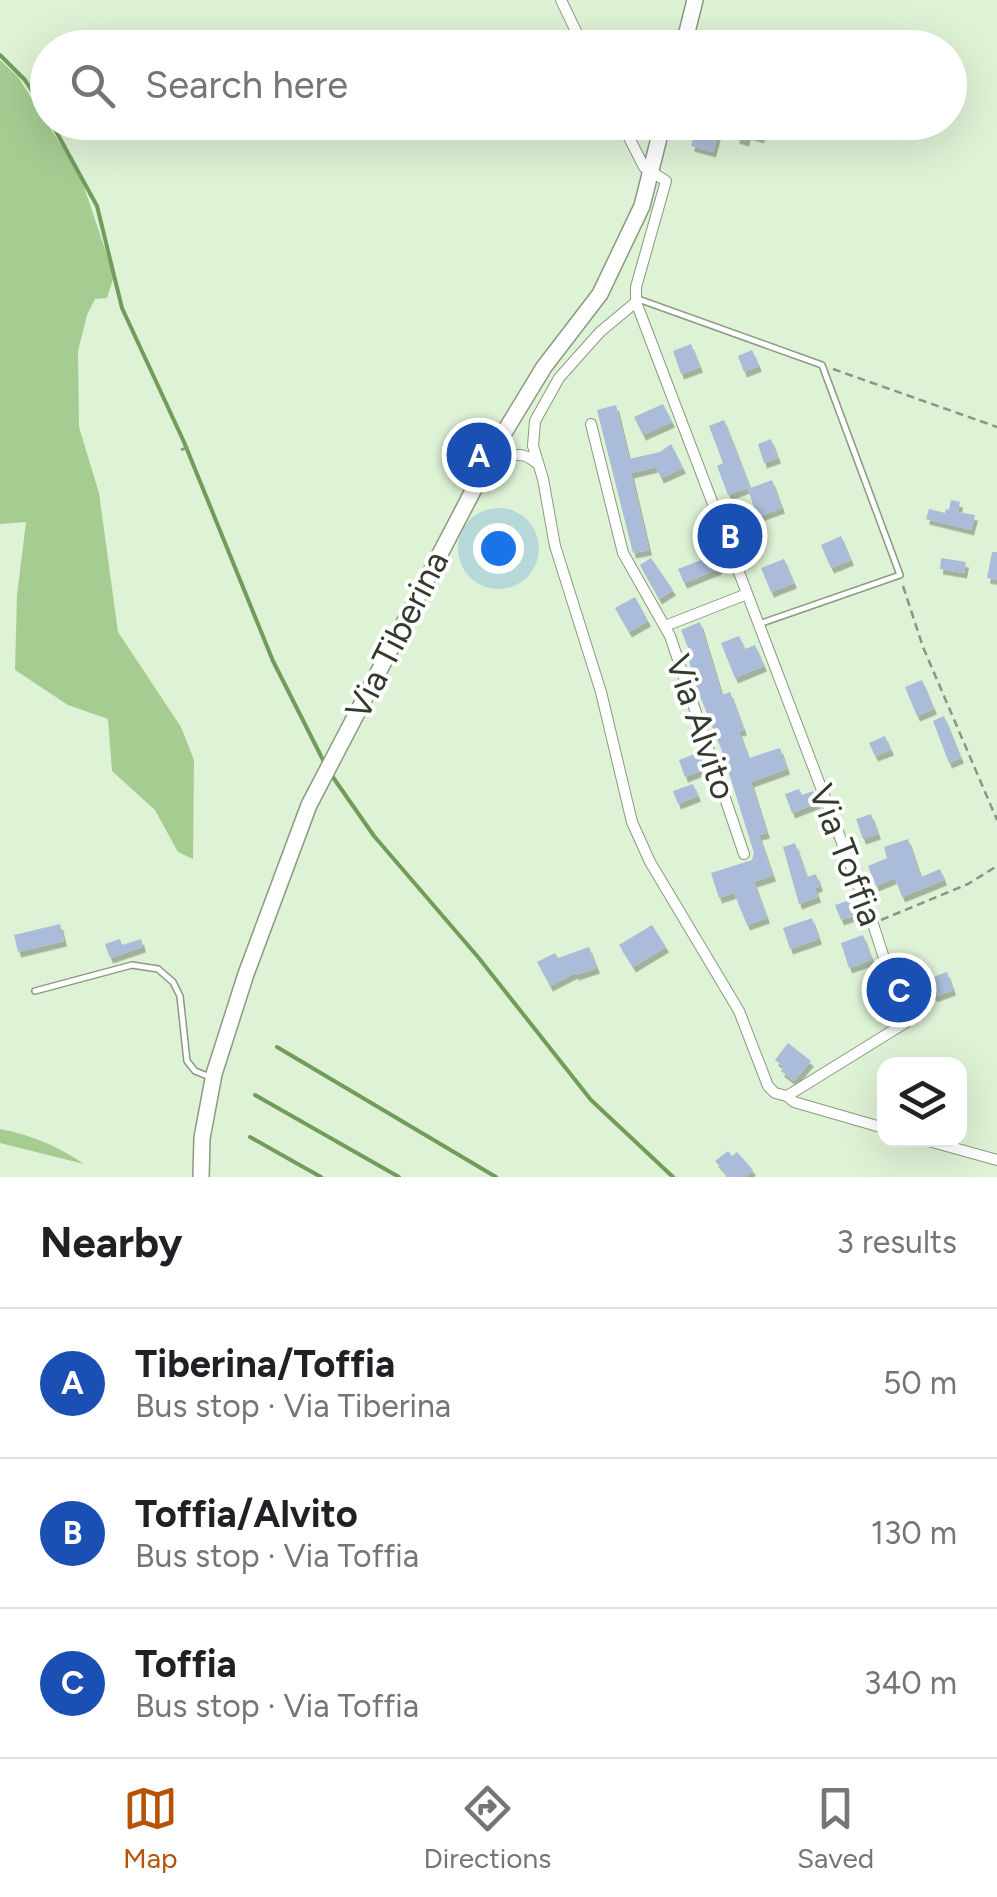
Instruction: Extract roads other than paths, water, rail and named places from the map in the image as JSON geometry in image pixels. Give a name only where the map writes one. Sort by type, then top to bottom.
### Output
[{"type":"main road","points":[[688,30],[695,0]]},
{"type":"main road","name":"Via Tiberina","points":[[201,1177],[202,1138],[213,1079],[246,974],[298,833],[499,440],[544,368],[600,294],[642,206],[659,140]]},
{"type":"street","points":[[561,0],[575,30]]},
{"type":"street","points":[[630,140],[642,165],[662,176],[666,185],[636,300],[600,332],[560,378],[534,424],[536,462],[543,478],[555,546],[601,692],[632,822],[650,862],[739,1011],[768,1086],[794,1102],[877,1126]]},
{"type":"street","name":"Via Toffia","points":[[636,300],[873,924],[905,1024],[787,1096]]},
{"type":"street","points":[[591,424],[623,553],[665,626]]},
{"type":"street","points":[[499,440],[516,454]]},
{"type":"street","points":[[482,472],[516,454],[536,462]]},
{"type":"street","name":"Via Alvito","points":[[744,854],[665,626],[747,594]]},
{"type":"street","points":[[951,1147],[997,1160]]},
{"type":"lane","points":[[636,300],[822,365],[900,574],[759,624]]},
{"type":"lane","points":[[35,991],[132,965],[158,968],[173,982],[180,996],[187,1061],[213,1079]]},
{"type":"waterway","points":[[0,55],[30,88]]},
{"type":"waterway","points":[[61,140],[97,206],[122,308],[184,442],[273,661],[325,764]]},
{"type":"waterway","points":[[330,773],[374,836],[478,957],[591,1100],[673,1177]]},
{"type":"waterway","points":[[277,1047],[496,1177]]},
{"type":"waterway","points":[[255,1095],[399,1177]]},
{"type":"waterway","points":[[250,1137],[321,1177]]},
{"type":"place","name":"Tiberina/Toffia","points":[[479,455]]},
{"type":"place","name":"Toffia/Alvito","points":[[730,536]]},
{"type":"place","name":"Toffia","points":[[899,990]]}]
